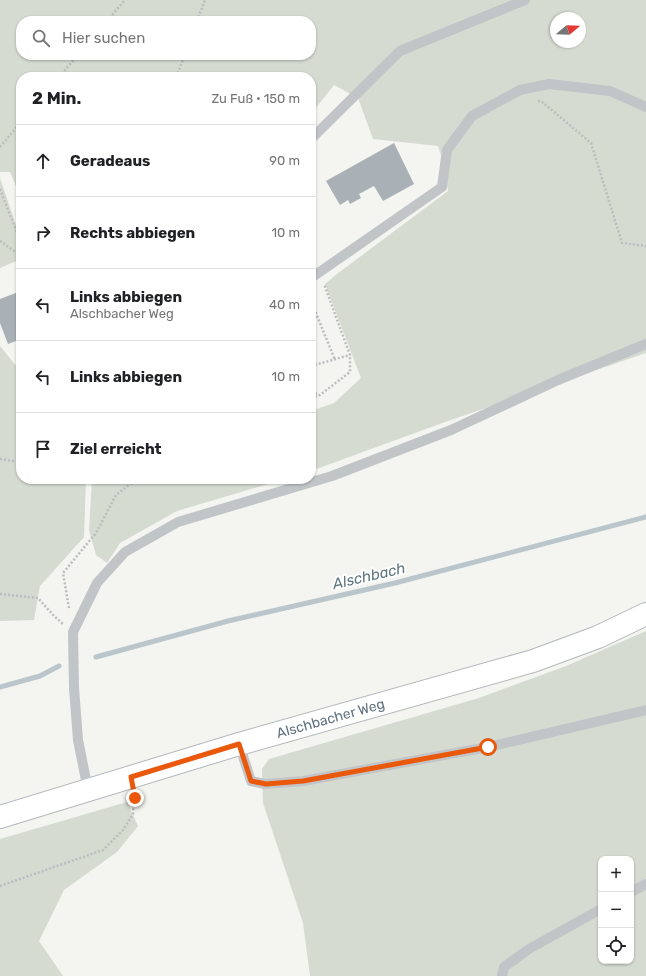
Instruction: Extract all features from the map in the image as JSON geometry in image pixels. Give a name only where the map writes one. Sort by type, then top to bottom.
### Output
[{"type":"street","name":"Alschbacher Weg","points":[[5,815],[239,744],[533,661],[598,637],[646,614]]},
{"type":"lane","points":[[316,134],[400,51],[525,0]]},
{"type":"lane","points":[[316,274],[442,186],[447,150],[472,116],[520,90],[549,84],[610,91],[646,107]]},
{"type":"lane","points":[[316,480],[339,473],[451,430],[558,380],[646,344]]},
{"type":"lane","points":[[90,790],[86,780],[78,740],[74,688],[73,632],[97,582],[125,552],[178,522],[303,484]]},
{"type":"lane","points":[[239,744],[251,781],[266,784],[303,781],[488,747],[646,710]]},
{"type":"lane","points":[[634,890],[646,884]]},
{"type":"lane","points":[[502,976],[504,967],[529,949],[598,911]]},
{"type":"path","points":[[111,16],[125,0]]},
{"type":"path","points":[[199,16],[205,0]]},
{"type":"path","points":[[63,72],[74,60]]},
{"type":"path","points":[[178,72],[183,60]]},
{"type":"path","points":[[506,98],[541,101],[591,143],[622,243],[646,246]]},
{"type":"path","points":[[0,147],[16,128]]},
{"type":"path","points":[[0,189],[16,230]]},
{"type":"path","points":[[0,241],[16,252]]},
{"type":"path","points":[[316,277],[350,356],[350,372],[320,395],[316,396]]},
{"type":"path","points":[[316,313],[335,360]]},
{"type":"path","points":[[316,365],[350,356]]},
{"type":"path","points":[[316,394],[320,395]]},
{"type":"path","points":[[0,459],[16,461]]},
{"type":"path","points":[[73,632],[64,573],[96,533],[116,495],[130,484]]},
{"type":"path","points":[[0,594],[38,598],[54,616],[73,632]]},
{"type":"path","points":[[0,886],[103,850],[123,830],[133,814],[135,798],[131,777]]},
{"type":"shaded area","points":[[0,0],[646,0],[646,353],[445,422],[316,469],[316,409],[334,403],[361,378],[325,284],[448,191],[444,164],[438,146],[373,139],[358,98],[334,85],[316,108],[316,72],[16,72],[16,186],[10,172],[0,172]]},
{"type":"shaded area","points":[[0,178],[16,225],[16,261],[0,268]]},
{"type":"shaded area","points":[[0,346],[16,366],[16,484],[86,484],[84,537],[40,586],[34,620],[0,621]]},
{"type":"shaded area","points":[[92,484],[268,484],[177,511],[120,543],[107,563],[96,555],[89,530]]},
{"type":"shaded area","points":[[646,631],[646,976],[310,976],[303,923],[263,803],[262,769],[269,759],[479,698],[566,666]]},
{"type":"shaded area","points":[[127,802],[138,826],[117,852],[64,890],[39,941],[63,976],[0,976],[0,839]]},
{"type":"building","points":[[394,143],[414,184],[383,201],[374,186],[359,194],[361,198],[350,204],[348,200],[340,205],[326,181]]},
{"type":"building","points":[[16,293],[16,341],[8,344],[0,323],[0,299]]},
{"type":"waterway","name":"Alschbach","points":[[96,657],[228,621],[395,583],[646,517]]},
{"type":"waterway","name":"Alschbach","points":[[0,687],[40,676],[59,666]]},
{"type":"route","points":[[135,798],[131,777],[239,744],[251,781],[266,784],[303,781],[488,747]]}]
